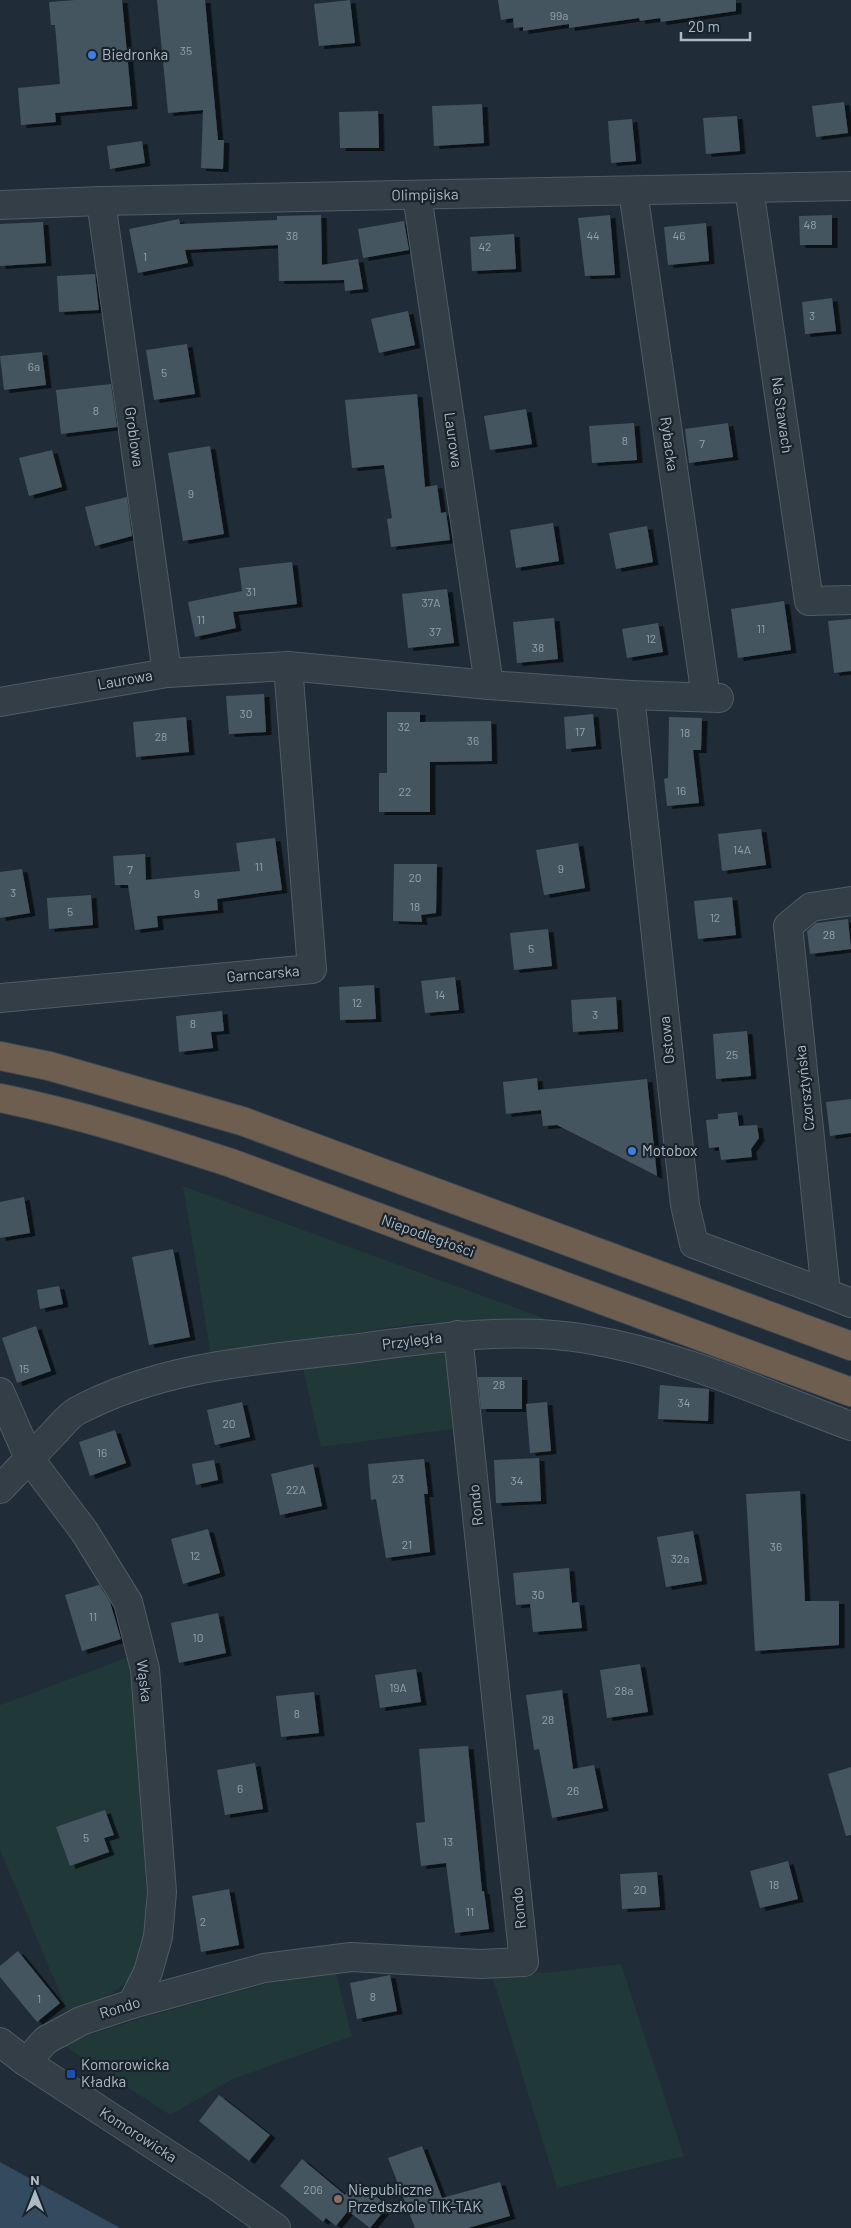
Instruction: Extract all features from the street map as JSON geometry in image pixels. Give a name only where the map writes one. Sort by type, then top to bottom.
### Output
[{"type":"highway","points":[[0,1056],[49,1066],[242,1122],[851,1346]]},
{"type":"highway","name":"Niepodległości","points":[[0,1098],[36,1105],[130,1130],[231,1163],[851,1392]]},
{"type":"street","name":"Olimpijska","points":[[0,205],[100,201],[851,186]]},
{"type":"street","name":"Na Stawach","points":[[749,188],[809,600],[851,600]]},
{"type":"street","name":"Rybacka","points":[[633,191],[712,697]]},
{"type":"street","name":"Laurowa","points":[[417,195],[489,685]]},
{"type":"street","name":"Groblowa","points":[[100,201],[167,673]]},
{"type":"street","name":"Laurowa","points":[[0,702],[167,673],[288,666],[489,685],[630,695],[712,697]]},
{"type":"street","name":"Garncarska","points":[[0,998],[312,970],[288,666]]},
{"type":"street","name":"Ostowa","points":[[630,695],[685,1205],[694,1244],[826,1293]]},
{"type":"street","name":"Czorsztyńska","points":[[826,1293],[788,926],[812,907],[851,901]]},
{"type":"street","points":[[826,1293],[851,1303]]},
{"type":"street","name":"Przyległa","points":[[0,1489],[75,1412],[132,1386],[216,1365],[458,1335],[539,1335],[585,1338],[632,1347],[670,1357],[851,1426]]},
{"type":"street","name":"Rondo","points":[[26,2062],[46,2040],[81,2020],[264,1968],[351,1957],[480,1964],[524,1962],[458,1335]]},
{"type":"street","name":"Wąska","points":[[0,1392],[29,1458],[84,1531],[128,1602],[145,1669],[162,1892],[158,1937],[148,1972],[132,2004]]},
{"type":"street","name":"Komorowicka","points":[[0,2042],[26,2062],[218,2187],[276,2228]]},
{"type":"green space","points":[[183,1186],[560,1324],[502,1322],[419,1323],[211,1355]]},
{"type":"green space","points":[[446,1349],[452,1429],[321,1447],[303,1369]]},
{"type":"green space","points":[[128,1657],[138,1729],[148,1929],[131,1978],[106,1999],[67,2010],[0,1850],[0,1705]]},
{"type":"green space","points":[[621,1964],[684,2156],[557,2188],[491,1972],[545,1973]]},
{"type":"green space","points":[[334,1965],[352,2036],[233,2079],[170,2115],[62,2044],[148,2016]]},
{"type":"water","points":[[0,2162],[120,2228],[0,2228]]},
{"type":"building","name":"Biedronka","points":[[122,0],[132,106],[55,113],[56,122],[21,125],[18,88],[60,84],[55,25],[51,25],[49,2]]},
{"type":"building","points":[[157,0],[205,0],[218,140],[224,140],[223,169],[201,168],[203,110],[168,113]]},
{"type":"building","points":[[350,0],[355,43],[319,46],[314,4]]},
{"type":"building","points":[[498,0],[736,0],[736,11],[661,22],[660,18],[640,21],[639,18],[569,28],[569,24],[523,31],[523,27],[514,28],[513,18],[501,20]]},
{"type":"building","points":[[844,102],[848,133],[816,137],[812,106]]},
{"type":"building","points":[[482,104],[484,143],[434,146],[432,106]]},
{"type":"building","points":[[378,111],[379,148],[340,148],[339,112]]},
{"type":"building","points":[[737,116],[740,151],[706,154],[703,118]]},
{"type":"building","points":[[632,119],[636,161],[611,163],[608,121]]},
{"type":"building","points":[[142,141],[145,163],[110,169],[107,146]]},
{"type":"building","points":[[321,215],[322,265],[358,259],[363,289],[345,291],[344,280],[279,281],[278,245],[185,250],[188,263],[138,273],[129,229],[179,219],[180,224],[277,220],[277,216]]},
{"type":"building","points":[[610,215],[615,275],[585,276],[578,218]]},
{"type":"building","points":[[832,215],[832,245],[800,245],[799,216]]},
{"type":"building","points":[[404,221],[409,250],[363,258],[358,229]]},
{"type":"building","points":[[43,222],[46,263],[0,266],[0,224]]},
{"type":"building","points":[[706,223],[709,261],[668,265],[664,227]]},
{"type":"building","points":[[514,234],[516,269],[472,271],[470,237]]},
{"type":"building","points":[[95,274],[99,310],[59,312],[57,276]]},
{"type":"building","points":[[832,298],[836,331],[805,334],[802,302]]},
{"type":"building","points":[[408,311],[415,345],[379,353],[371,319]]},
{"type":"building","points":[[187,344],[195,394],[154,400],[146,350]]},
{"type":"building","points":[[42,352],[46,385],[4,390],[0,356]]},
{"type":"building","points":[[111,384],[117,427],[61,434],[56,390]]},
{"type":"building","points":[[417,394],[425,487],[437,485],[441,513],[446,512],[450,540],[391,547],[387,519],[392,518],[384,465],[352,468],[345,400]]},
{"type":"building","points":[[526,409],[532,444],[490,450],[484,416]]},
{"type":"building","points":[[634,423],[637,460],[592,463],[589,426]]},
{"type":"building","points":[[728,423],[733,457],[689,463],[685,429]]},
{"type":"building","points":[[210,446],[224,534],[183,541],[168,453]]},
{"type":"building","points":[[52,450],[62,487],[29,496],[19,458]]},
{"type":"building","points":[[127,497],[132,536],[95,546],[85,507]]},
{"type":"building","points":[[553,523],[559,561],[516,568],[510,530]]},
{"type":"building","points":[[647,526],[653,562],[616,569],[609,533]]},
{"type":"building","points":[[292,562],[297,604],[233,612],[236,628],[195,637],[188,602],[242,591],[239,568]]},
{"type":"building","points":[[447,589],[454,643],[408,648],[402,594]]},
{"type":"building","points":[[784,601],[791,650],[738,658],[731,609]]},
{"type":"building","points":[[554,618],[558,659],[517,663],[513,622]]},
{"type":"building","points":[[851,619],[851,671],[834,673],[828,621]]},
{"type":"building","points":[[658,623],[663,652],[627,658],[622,629]]},
{"type":"building","points":[[264,694],[266,732],[229,734],[226,696]]},
{"type":"building","points":[[387,712],[420,712],[420,722],[491,721],[492,761],[430,762],[430,812],[379,812],[379,773],[387,773]]},
{"type":"building","points":[[593,714],[596,746],[566,749],[564,717]]},
{"type":"building","points":[[186,717],[189,752],[136,757],[133,722]]},
{"type":"building","points":[[669,717],[702,718],[701,750],[693,750],[699,803],[667,806],[664,779],[668,778]]},
{"type":"building","points":[[761,829],[766,865],[722,871],[718,834]]},
{"type":"building","points":[[275,838],[282,890],[217,899],[218,910],[157,916],[158,927],[135,930],[128,885],[115,885],[113,856],[145,854],[146,880],[240,871],[236,843]]},
{"type":"building","points":[[578,843],[585,888],[544,895],[536,850]]},
{"type":"building","points":[[394,864],[437,864],[436,913],[421,915],[422,922],[393,921]]},
{"type":"building","points":[[22,869],[30,913],[0,918],[0,872]]},
{"type":"building","points":[[91,895],[93,925],[49,929],[47,898]]},
{"type":"building","points":[[732,897],[736,935],[698,939],[694,901]]},
{"type":"building","points":[[848,919],[851,949],[810,954],[807,931],[816,923]]},
{"type":"building","points":[[548,929],[552,966],[514,970],[510,933]]},
{"type":"building","points":[[455,977],[459,1010],[425,1013],[421,981]]},
{"type":"building","points":[[374,985],[376,1019],[340,1020],[339,987]]},
{"type":"building","points":[[616,997],[618,1029],[573,1032],[571,1000]]},
{"type":"building","points":[[222,1011],[224,1031],[211,1032],[213,1048],[179,1052],[176,1016]]},
{"type":"building","points":[[747,1031],[751,1076],[716,1079],[713,1034]]},
{"type":"building","name":"Motobox","points":[[537,1078],[538,1090],[647,1079],[657,1176],[557,1125],[543,1126],[541,1110],[506,1114],[503,1082]]},
{"type":"building","points":[[851,1099],[851,1133],[830,1136],[826,1102]]},
{"type":"building","points":[[737,1112],[739,1126],[757,1125],[759,1138],[751,1149],[752,1157],[721,1160],[719,1147],[709,1148],[706,1120],[718,1119],[718,1114]]},
{"type":"building","points":[[24,1197],[30,1233],[0,1238],[0,1202]]},
{"type":"building","points":[[173,1249],[190,1337],[149,1345],[132,1257]]},
{"type":"building","points":[[59,1286],[63,1304],[40,1309],[37,1290]]},
{"type":"building","points":[[36,1326],[51,1371],[17,1383],[2,1338]]},
{"type":"building","points":[[478,1377],[522,1377],[522,1409],[481,1409]]},
{"type":"building","points":[[660,1385],[709,1389],[708,1421],[658,1419]]},
{"type":"building","points":[[242,1402],[250,1437],[215,1445],[207,1410]]},
{"type":"building","points":[[547,1402],[551,1451],[530,1453],[526,1404]]},
{"type":"building","points":[[115,1430],[126,1463],[90,1476],[79,1442]]},
{"type":"building","points":[[539,1458],[541,1501],[496,1503],[494,1460]]},
{"type":"building","points":[[424,1459],[428,1494],[424,1494],[430,1552],[386,1558],[376,1499],[371,1500],[368,1464]]},
{"type":"building","points":[[214,1460],[218,1480],[196,1485],[192,1464]]},
{"type":"building","points":[[313,1464],[322,1506],[280,1515],[271,1474]]},
{"type":"building","points":[[800,1491],[805,1601],[839,1601],[839,1645],[755,1651],[746,1494]]},
{"type":"building","points":[[208,1529],[220,1573],[183,1584],[171,1539]]},
{"type":"building","points":[[693,1531],[702,1581],[666,1587],[657,1537]]},
{"type":"building","points":[[569,1568],[572,1603],[579,1602],[582,1628],[533,1632],[530,1604],[516,1605],[513,1573]]},
{"type":"building","points":[[99,1585],[110,1602],[121,1639],[82,1651],[65,1595]]},
{"type":"building","points":[[218,1613],[226,1653],[179,1663],[171,1623]]},
{"type":"building","points":[[640,1664],[648,1712],[607,1718],[600,1670]]},
{"type":"building","points":[[416,1669],[421,1702],[380,1708],[375,1675]]},
{"type":"building","points":[[562,1690],[573,1769],[594,1765],[603,1808],[552,1818],[539,1749],[534,1750],[526,1695]]},
{"type":"building","points":[[314,1692],[319,1733],[281,1737],[276,1696]]},
{"type":"building","points":[[468,1746],[482,1891],[484,1891],[489,1929],[455,1933],[446,1863],[421,1866],[416,1823],[425,1822],[419,1749]]},
{"type":"building","points":[[255,1763],[263,1809],[225,1815],[217,1770]]},
{"type":"building","points":[[851,1767],[851,1835],[846,1836],[828,1774]]},
{"type":"building","points":[[105,1810],[114,1835],[104,1838],[109,1852],[70,1866],[56,1827]]},
{"type":"building","points":[[788,1861],[798,1899],[760,1908],[750,1871]]},
{"type":"building","points":[[657,1872],[660,1907],[622,1909],[620,1874]]},
{"type":"building","points":[[229,1889],[239,1945],[201,1952],[192,1896]]},
{"type":"building","points":[[18,1951],[60,2003],[37,2022],[0,1977],[0,1966]]},
{"type":"building","points":[[390,1975],[397,2011],[357,2019],[350,1983]]},
{"type":"building","points":[[219,2095],[270,2135],[249,2161],[199,2121]]},
{"type":"building","points":[[422,2146],[442,2198],[500,2182],[510,2216],[468,2228],[415,2228],[388,2158]]},
{"type":"building","points":[[302,2159],[345,2195],[357,2181],[388,2206],[370,2228],[348,2211],[336,2226],[326,2218],[323,2222],[280,2186]]},
{"type":"place","name":"Biedronka","points":[[92,55]]},
{"type":"place","name":"Motobox","points":[[632,1151]]},
{"type":"place","name":"Komorowicka Kładka","points":[[71,2074]]},
{"type":"place","name":"Niepubliczne Przedszkole TIK-TAK","points":[[338,2199]]}]
